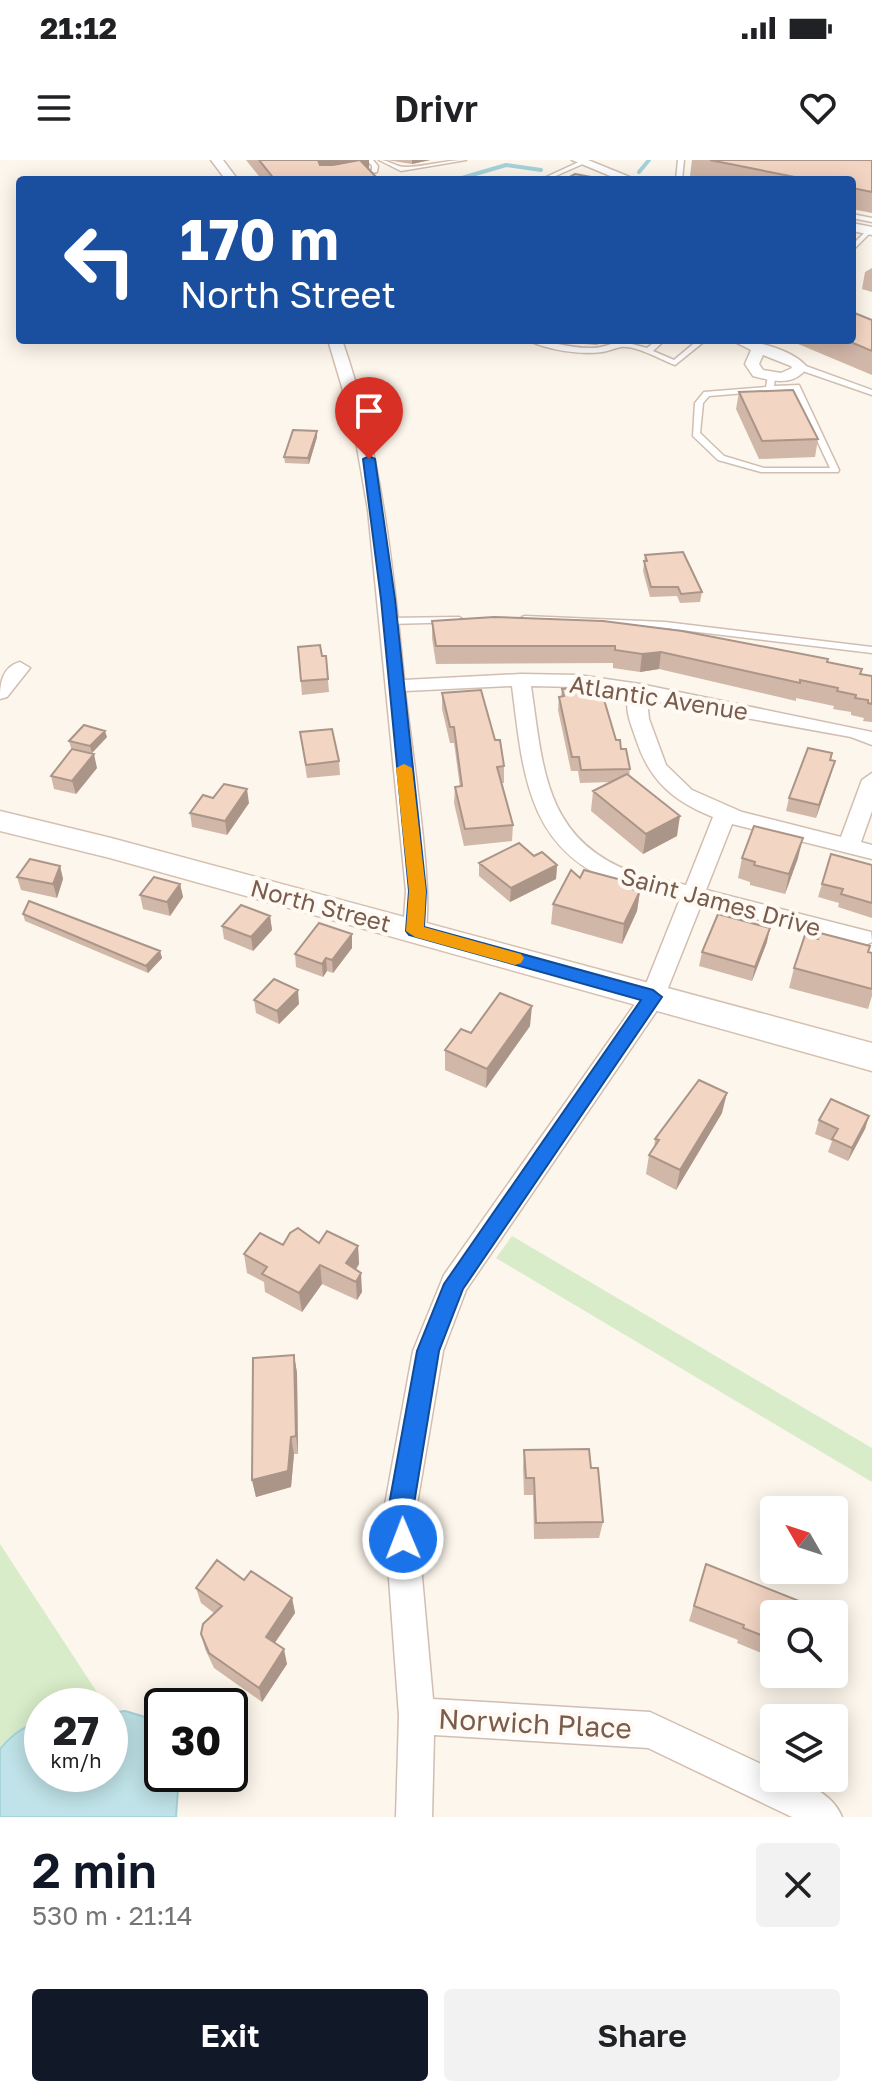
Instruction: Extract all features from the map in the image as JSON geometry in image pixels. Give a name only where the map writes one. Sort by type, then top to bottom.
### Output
[{"type":"main road","name":"North Street","points":[[0,821],[126,852],[872,1057]]},
{"type":"street","points":[[581,161],[620,176]]},
{"type":"street","points":[[337,344],[367,442],[390,621],[417,891],[415,931]]},
{"type":"street","points":[[750,344],[786,358],[800,367],[791,377],[770,383],[753,370],[750,344]]},
{"type":"street","points":[[0,693],[20,668]]},
{"type":"street","name":"Atlantic Avenue","points":[[395,686],[521,680],[578,681],[856,732],[872,739]]},
{"type":"street","name":"Saint James Drive","points":[[521,680],[539,799],[557,832],[578,852],[608,871],[863,938]]},
{"type":"street","points":[[640,690],[635,710],[654,764],[679,791],[725,814],[872,852]]},
{"type":"street","points":[[849,846],[872,780]]},
{"type":"street","points":[[414,1817],[417,1716],[400,1510],[428,1351],[454,1284],[653,997],[725,814]]},
{"type":"street","name":"Norwich Place","points":[[417,1716],[650,1730],[811,1807],[824,1817]]},
{"type":"lane","points":[[347,176],[375,171],[370,160]]},
{"type":"lane","points":[[382,160],[393,167],[409,169],[463,160]]},
{"type":"lane","points":[[681,163],[690,160]]},
{"type":"lane","points":[[553,176],[581,161]]},
{"type":"lane","points":[[856,244],[871,227]]},
{"type":"lane","points":[[548,344],[579,351],[610,349],[621,344]]},
{"type":"lane","points":[[630,344],[675,363],[697,344]]},
{"type":"lane","points":[[648,351],[656,344]]},
{"type":"lane","points":[[800,367],[872,393]]},
{"type":"lane","points":[[770,383],[796,387],[835,470],[764,470],[721,458],[696,434],[699,403],[707,394],[770,383]]},
{"type":"lane","points":[[518,619],[665,625],[872,650]]},
{"type":"lane","points":[[390,621],[470,620]]},
{"type":"green space","points":[[512,1236],[872,1448],[872,1482],[496,1258]]},
{"type":"green space","points":[[0,1544],[94,1688],[24,1688],[24,1792],[128,1792],[128,1741],[144,1765],[144,1792],[162,1792],[178,1817],[0,1817]]},
{"type":"water","points":[[128,1712],[144,1717],[144,1792],[178,1792],[176,1817],[0,1817],[0,1749],[24,1728],[24,1792],[128,1792]]},
{"type":"building","points":[[259,160],[318,160],[320,165],[333,165],[360,160],[375,176],[272,176]]},
{"type":"building","points":[[710,160],[872,160],[872,192],[856,189],[856,176],[790,176]]},
{"type":"building","points":[[856,314],[872,320],[872,351],[855,344]]},
{"type":"building","points":[[793,390],[818,439],[762,441],[739,392]]},
{"type":"building","points":[[293,430],[317,431],[308,458],[284,457]]},
{"type":"building","points":[[683,552],[702,592],[681,594],[678,587],[651,587],[645,555]]},
{"type":"building","points":[[494,617],[603,621],[682,631],[828,659],[827,662],[862,669],[860,674],[872,676],[872,704],[868,700],[855,698],[856,695],[837,691],[838,688],[800,680],[800,683],[661,652],[642,654],[615,650],[615,646],[436,646],[432,621]]},
{"type":"building","points":[[320,645],[322,656],[326,656],[328,679],[301,681],[298,647]]},
{"type":"building","points":[[600,686],[616,740],[620,740],[621,749],[626,749],[630,769],[581,770],[579,757],[572,757],[559,697],[564,696],[562,689]]},
{"type":"building","points":[[481,690],[495,740],[500,740],[504,766],[497,767],[513,825],[465,829],[455,787],[462,786],[454,727],[450,727],[442,693]]},
{"type":"building","points":[[84,725],[105,731],[90,746],[69,741]]},
{"type":"building","points":[[332,729],[339,761],[306,765],[300,732]]},
{"type":"building","points":[[808,748],[832,753],[830,760],[835,761],[819,805],[789,798]]},
{"type":"building","points":[[72,749],[94,754],[72,781],[51,776]]},
{"type":"building","points":[[627,774],[680,816],[646,834],[593,791]]},
{"type":"building","points":[[224,784],[247,789],[225,821],[190,813],[203,795],[213,798]]},
{"type":"building","points":[[754,826],[803,838],[789,874],[754,865],[755,862],[742,858]]},
{"type":"building","points":[[519,843],[534,856],[542,852],[557,865],[511,888],[479,863]]},
{"type":"building","points":[[831,854],[872,865],[872,903],[841,894],[843,889],[822,884]]},
{"type":"building","points":[[30,859],[60,866],[53,884],[17,877]]},
{"type":"building","points":[[571,870],[580,878],[584,870],[629,882],[627,888],[640,891],[624,924],[553,904]]},
{"type":"building","points":[[154,877],[180,884],[167,902],[140,895]]},
{"type":"building","points":[[29,901],[160,951],[146,966],[23,914]]},
{"type":"building","points":[[241,905],[270,916],[251,937],[222,926]]},
{"type":"building","points":[[718,914],[770,928],[755,967],[702,952]]},
{"type":"building","points":[[319,923],[352,934],[332,960],[326,958],[322,964],[295,954]]},
{"type":"building","points":[[820,933],[870,946],[872,989],[794,968],[805,935],[818,939]]},
{"type":"building","points":[[274,979],[298,990],[277,1011],[254,1000]]},
{"type":"building","points":[[500,993],[532,1006],[487,1069],[445,1050],[461,1029],[471,1033]]},
{"type":"building","points":[[699,1080],[727,1093],[680,1170],[649,1155],[659,1140],[655,1139]]},
{"type":"building","points":[[831,1099],[869,1116],[852,1148],[832,1139],[838,1129],[819,1120]]},
{"type":"building","points":[[298,1228],[319,1243],[327,1231],[358,1246],[346,1263],[361,1273],[356,1282],[320,1265],[299,1293],[262,1274],[267,1267],[244,1254],[260,1233],[283,1245],[290,1233]]},
{"type":"building","points":[[294,1355],[296,1436],[291,1437],[288,1471],[252,1480],[253,1358]]},
{"type":"building","points":[[589,1449],[591,1468],[598,1468],[603,1522],[536,1523],[534,1478],[526,1478],[524,1450]]},
{"type":"building","points":[[217,1560],[244,1580],[251,1571],[292,1598],[266,1637],[284,1649],[259,1688],[209,1653],[201,1634],[203,1624],[222,1606],[196,1588]]},
{"type":"building","points":[[706,1564],[797,1600],[760,1600],[760,1635],[743,1628],[744,1625],[694,1606]]},
{"type":"waterway","points":[[639,172],[649,160]]},
{"type":"waterway","points":[[469,176],[506,165],[541,170]]},
{"type":"slow traffic","points":[[404,768],[417,891],[415,931],[515,958]]},
{"type":"route","points":[[369,459],[388,599],[417,891],[415,931],[653,997],[454,1284],[428,1351],[400,1510],[403,1539]]}]
